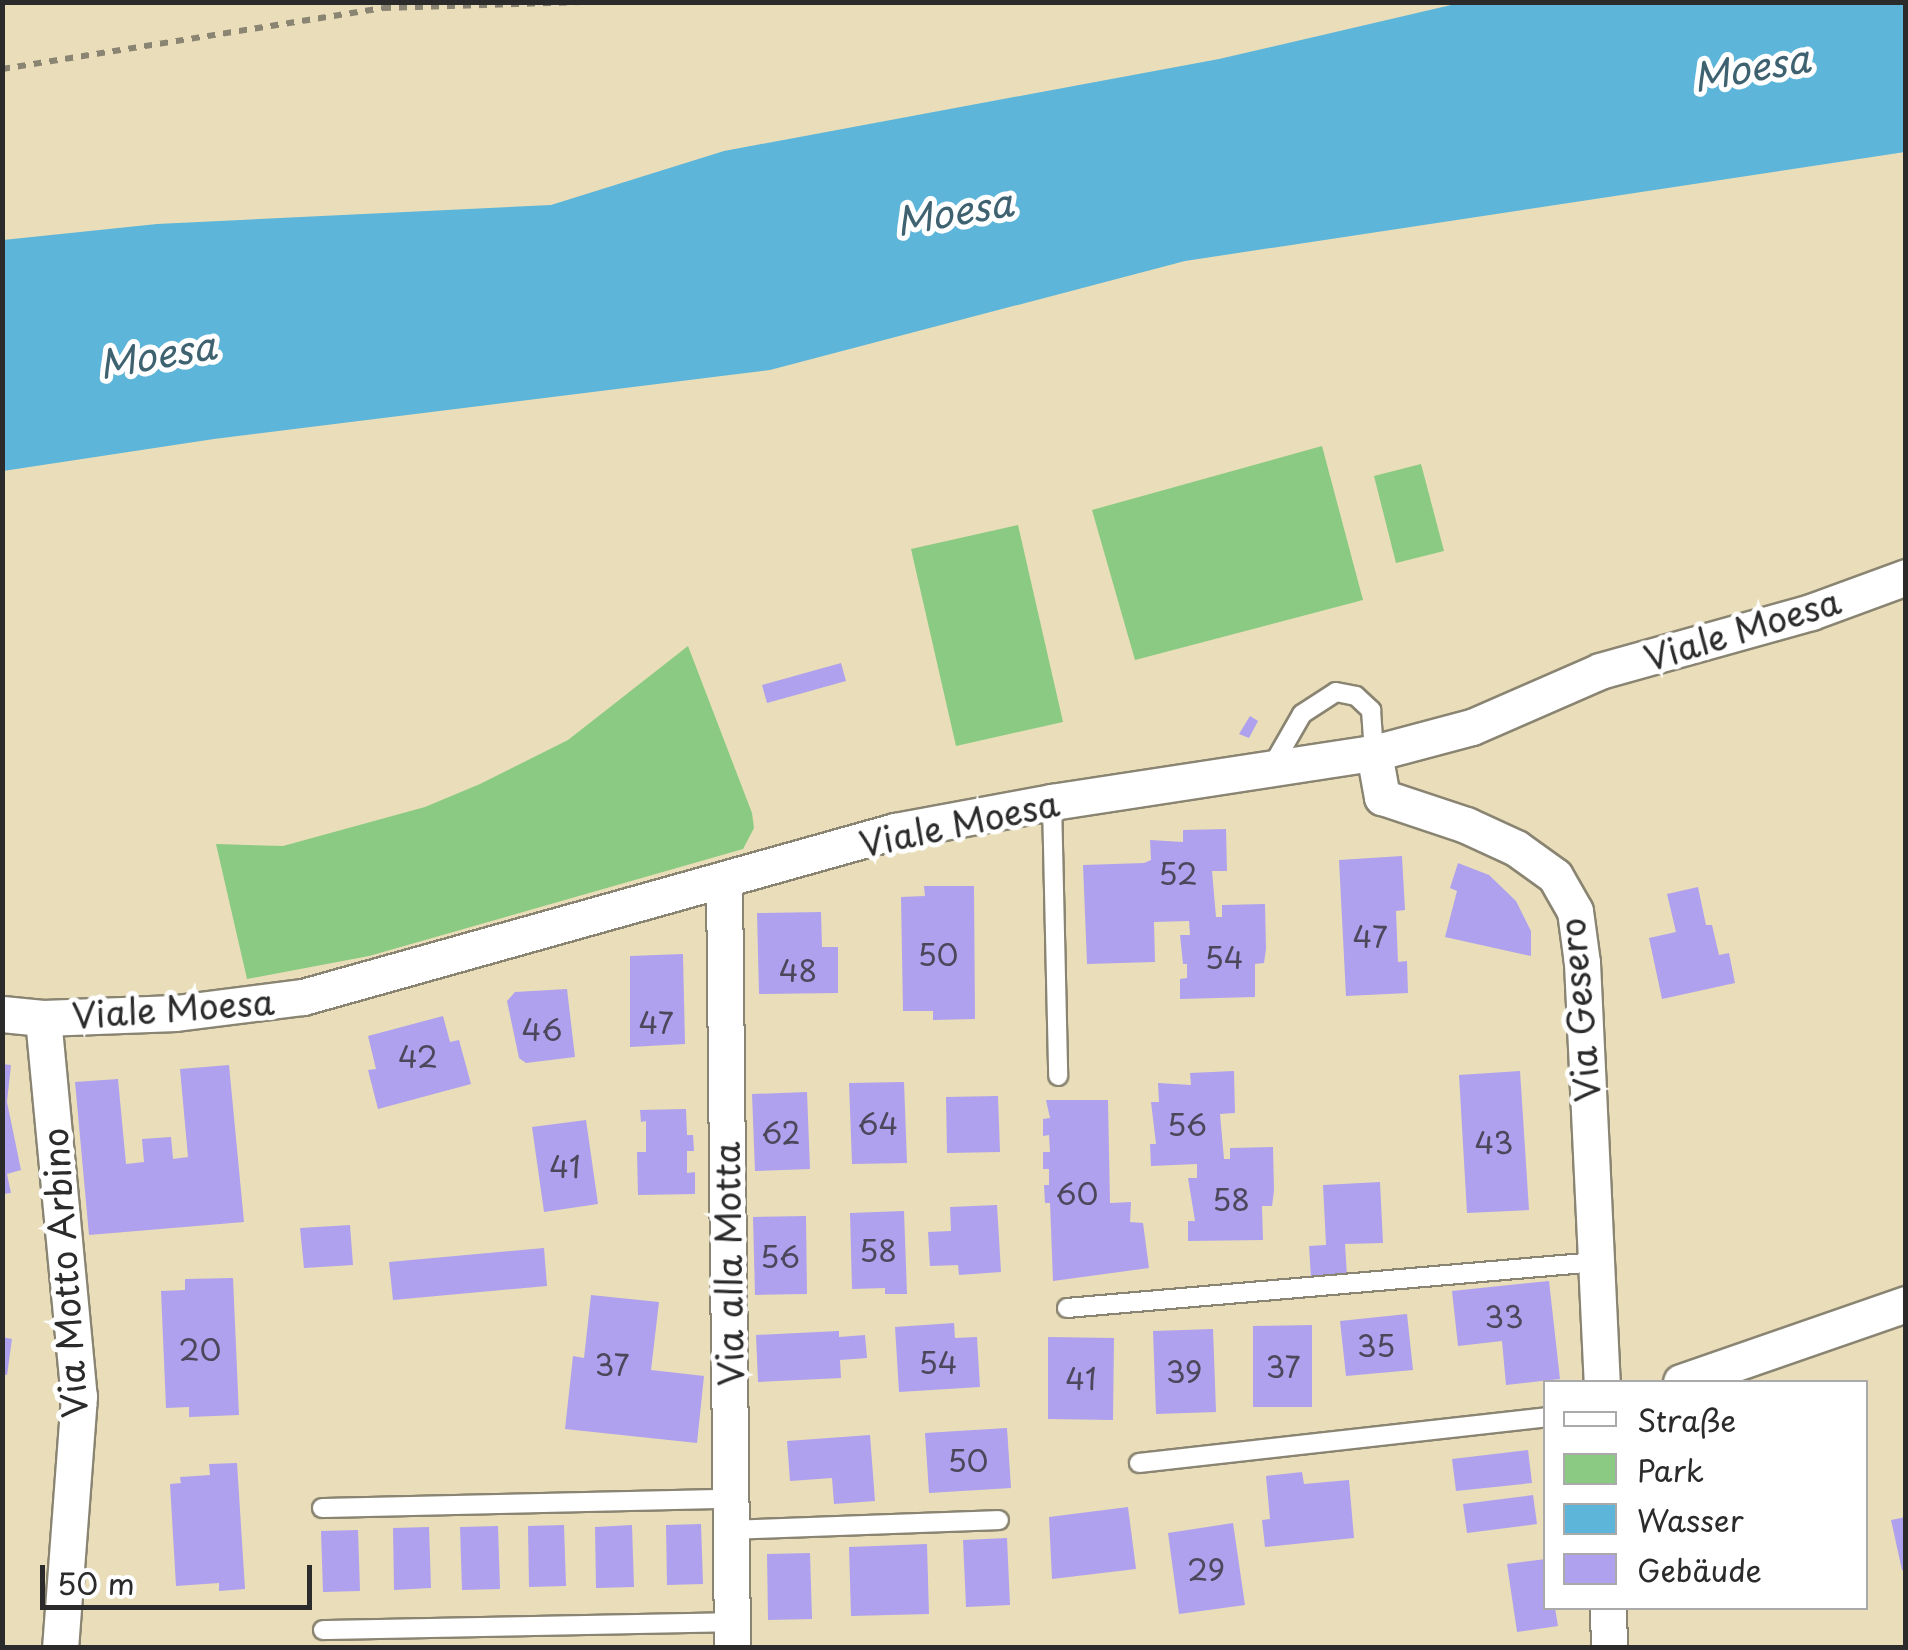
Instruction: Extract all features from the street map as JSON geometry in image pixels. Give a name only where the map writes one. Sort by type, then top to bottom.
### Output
[{"type":"street","name":"Viale Moesa","points":[[2,1014],[43,1018],[225,1010],[303,997],[895,831],[1052,802],[1374,754],[1472,727],[1600,671],[1811,612],[1906,577]]},
{"type":"street","name":"Via Gesero","points":[[1374,754],[1382,797],[1516,848],[1555,876],[1575,911],[1602,1380]]},
{"type":"street","name":"Via alla Motta","points":[[724,882],[732,1635]]},
{"type":"street","name":"Via Motto Arbino","points":[[43,1018],[78,1396],[60,1648]]},
{"type":"street","points":[[1688,1380],[1906,1304]]},
{"type":"street","points":[[1608,1610],[1609,1648]]},
{"type":"lane","points":[[1271,768],[1302,714],[1336,692],[1356,696],[1371,710],[1374,754]]},
{"type":"lane","points":[[1052,802],[1058,1076]]},
{"type":"lane","points":[[1066,1308],[1596,1262]]},
{"type":"lane","points":[[1139,1462],[1543,1416]]},
{"type":"lane","points":[[322,1508],[999,1520]]},
{"type":"lane","points":[[323,1630],[732,1635]]},
{"type":"path","points":[[2,69],[383,8],[590,2]]},
{"type":"green space","points":[[1322,446],[1363,600],[1135,660],[1092,510]]},
{"type":"green space","points":[[1421,464],[1444,551],[1396,563],[1374,476]]},
{"type":"green space","points":[[1018,525],[1063,722],[956,746],[911,549]]},
{"type":"green space","points":[[688,646],[752,813],[754,828],[743,849],[369,956],[247,979],[216,844],[283,846],[425,807],[480,784],[568,740]]},
{"type":"water","name":"Moesa","points":[[1464,2],[1905,3],[1905,152],[1185,261],[770,370],[214,439],[3,471],[3,240],[157,224],[551,205],[724,151],[1219,59]]},
{"type":"building","points":[[841,663],[846,681],[767,703],[762,685]]},
{"type":"building","points":[[1250,716],[1258,721],[1249,738],[1239,734]]},
{"type":"building","points":[[1226,829],[1227,871],[1212,871],[1216,917],[1222,917],[1222,905],[1265,904],[1266,949],[1264,963],[1255,964],[1255,997],[1180,999],[1180,979],[1187,978],[1187,964],[1183,964],[1180,935],[1190,935],[1189,921],[1154,922],[1155,962],[1087,964],[1083,865],[1144,863],[1151,860],[1150,840],[1183,842],[1183,830]]},
{"type":"building","points":[[1402,856],[1405,910],[1396,911],[1398,962],[1407,961],[1408,993],[1346,996],[1339,860]]},
{"type":"building","points":[[1458,863],[1489,875],[1516,901],[1531,931],[1531,956],[1445,937],[1457,891],[1450,888]]},
{"type":"building","points":[[924,886],[974,886],[975,1019],[933,1020],[933,1011],[903,1011],[901,897],[925,896]]},
{"type":"building","points":[[1698,887],[1706,925],[1712,925],[1719,955],[1729,953],[1735,983],[1662,999],[1649,938],[1676,932],[1667,894]]},
{"type":"building","points":[[821,912],[822,947],[838,947],[838,993],[759,994],[757,913]]},
{"type":"building","points":[[683,954],[685,1044],[630,1047],[630,956]]},
{"type":"building","points":[[567,989],[575,1057],[526,1063],[519,1058],[507,1001],[515,992]]},
{"type":"building","points":[[443,1016],[450,1042],[459,1040],[471,1084],[378,1109],[368,1070],[376,1069],[368,1036]]},
{"type":"building","points":[[2,1064],[11,1065],[7,1102],[21,1170],[7,1174],[11,1193],[2,1194]]},
{"type":"building","points":[[229,1065],[244,1222],[89,1235],[75,1082],[118,1079],[126,1164],[144,1162],[142,1139],[171,1137],[173,1159],[188,1157],[180,1069]]},
{"type":"building","points":[[1234,1071],[1235,1113],[1220,1114],[1224,1159],[1230,1159],[1230,1148],[1273,1147],[1274,1191],[1272,1206],[1262,1206],[1263,1240],[1188,1241],[1188,1221],[1195,1221],[1188,1178],[1197,1178],[1197,1164],[1151,1166],[1150,1144],[1156,1144],[1151,1102],[1159,1102],[1158,1083],[1191,1085],[1190,1073]]},
{"type":"building","points":[[1520,1071],[1529,1210],[1467,1213],[1459,1075]]},
{"type":"building","points":[[904,1082],[907,1163],[852,1164],[849,1083]]},
{"type":"building","points":[[807,1092],[810,1169],[755,1171],[752,1094]]},
{"type":"building","points":[[998,1096],[1000,1152],[947,1153],[946,1097]]},
{"type":"building","points":[[1046,1100],[1108,1100],[1110,1203],[1131,1202],[1130,1222],[1143,1223],[1149,1268],[1053,1281],[1050,1203],[1045,1203],[1044,1185],[1049,1185],[1049,1169],[1043,1169],[1043,1152],[1050,1152],[1049,1135],[1043,1136],[1043,1119],[1050,1118]]},
{"type":"building","points":[[686,1109],[687,1135],[693,1135],[694,1151],[687,1151],[687,1173],[695,1172],[695,1194],[638,1195],[637,1152],[646,1152],[646,1121],[641,1122],[640,1110]]},
{"type":"building","points":[[586,1120],[598,1204],[544,1212],[532,1127]]},
{"type":"building","points":[[1380,1182],[1383,1243],[1345,1244],[1347,1276],[1311,1278],[1309,1246],[1326,1245],[1323,1185]]},
{"type":"building","points":[[997,1205],[1001,1272],[959,1275],[958,1265],[930,1266],[928,1232],[951,1231],[950,1207]]},
{"type":"building","points":[[904,1211],[907,1294],[885,1294],[885,1288],[852,1289],[850,1213]]},
{"type":"building","points":[[806,1216],[807,1294],[755,1295],[753,1217]]},
{"type":"building","points":[[350,1225],[353,1265],[304,1268],[300,1228]]},
{"type":"building","points":[[544,1248],[547,1286],[393,1300],[389,1262]]},
{"type":"building","points":[[233,1278],[239,1415],[189,1417],[189,1407],[166,1408],[161,1291],[185,1290],[185,1279]]},
{"type":"building","points":[[1549,1281],[1560,1379],[1506,1385],[1502,1341],[1458,1346],[1452,1291]]},
{"type":"building","points":[[591,1295],[659,1302],[651,1370],[704,1376],[697,1443],[565,1429],[573,1356],[584,1358]]},
{"type":"building","points":[[1407,1314],[1413,1370],[1346,1376],[1340,1321]]},
{"type":"building","points":[[954,1323],[955,1338],[977,1337],[980,1387],[899,1392],[895,1327]]},
{"type":"building","points":[[1312,1325],[1312,1407],[1253,1407],[1253,1326]]},
{"type":"building","points":[[1213,1329],[1216,1412],[1156,1414],[1153,1331]]},
{"type":"building","points":[[839,1331],[839,1337],[865,1335],[867,1358],[840,1360],[841,1378],[758,1382],[756,1335]]},
{"type":"building","points":[[2,1337],[12,1339],[7,1375],[2,1374]]},
{"type":"building","points":[[1048,1337],[1114,1338],[1113,1420],[1048,1419]]},
{"type":"building","points":[[1007,1428],[1011,1488],[929,1493],[925,1433]]},
{"type":"building","points":[[870,1435],[875,1501],[834,1504],[832,1478],[790,1481],[787,1441]]},
{"type":"building","points":[[1528,1450],[1532,1483],[1456,1491],[1452,1459]]},
{"type":"building","points":[[237,1463],[245,1589],[219,1591],[219,1583],[176,1586],[170,1484],[181,1483],[180,1477],[210,1475],[209,1464]]},
{"type":"building","points":[[1302,1472],[1304,1484],[1349,1480],[1354,1538],[1265,1547],[1262,1520],[1270,1519],[1266,1476]]},
{"type":"building","points":[[1533,1495],[1537,1524],[1467,1533],[1463,1504]]},
{"type":"building","points":[[1128,1507],[1136,1569],[1052,1579],[1049,1517]]},
{"type":"building","points":[[1906,1517],[1906,1569],[1902,1570],[1891,1520]]},
{"type":"building","points":[[1233,1523],[1245,1605],[1179,1614],[1168,1533]]},
{"type":"building","points":[[701,1524],[703,1584],[667,1585],[666,1525]]},
{"type":"building","points":[[564,1525],[566,1586],[529,1587],[528,1526]]},
{"type":"building","points":[[632,1525],[634,1587],[596,1588],[595,1527]]},
{"type":"building","points":[[498,1526],[500,1589],[462,1590],[460,1527]]},
{"type":"building","points":[[429,1527],[431,1588],[394,1590],[393,1528]]},
{"type":"building","points":[[358,1530],[360,1591],[323,1592],[321,1531]]},
{"type":"building","points":[[1007,1538],[1010,1605],[966,1607],[963,1540]]},
{"type":"building","points":[[927,1544],[929,1614],[851,1616],[849,1547]]},
{"type":"building","points":[[810,1553],[812,1619],[768,1620],[767,1554]]},
{"type":"building","points":[[1543,1559],[1543,1610],[1555,1610],[1558,1626],[1517,1632],[1507,1564]]}]
